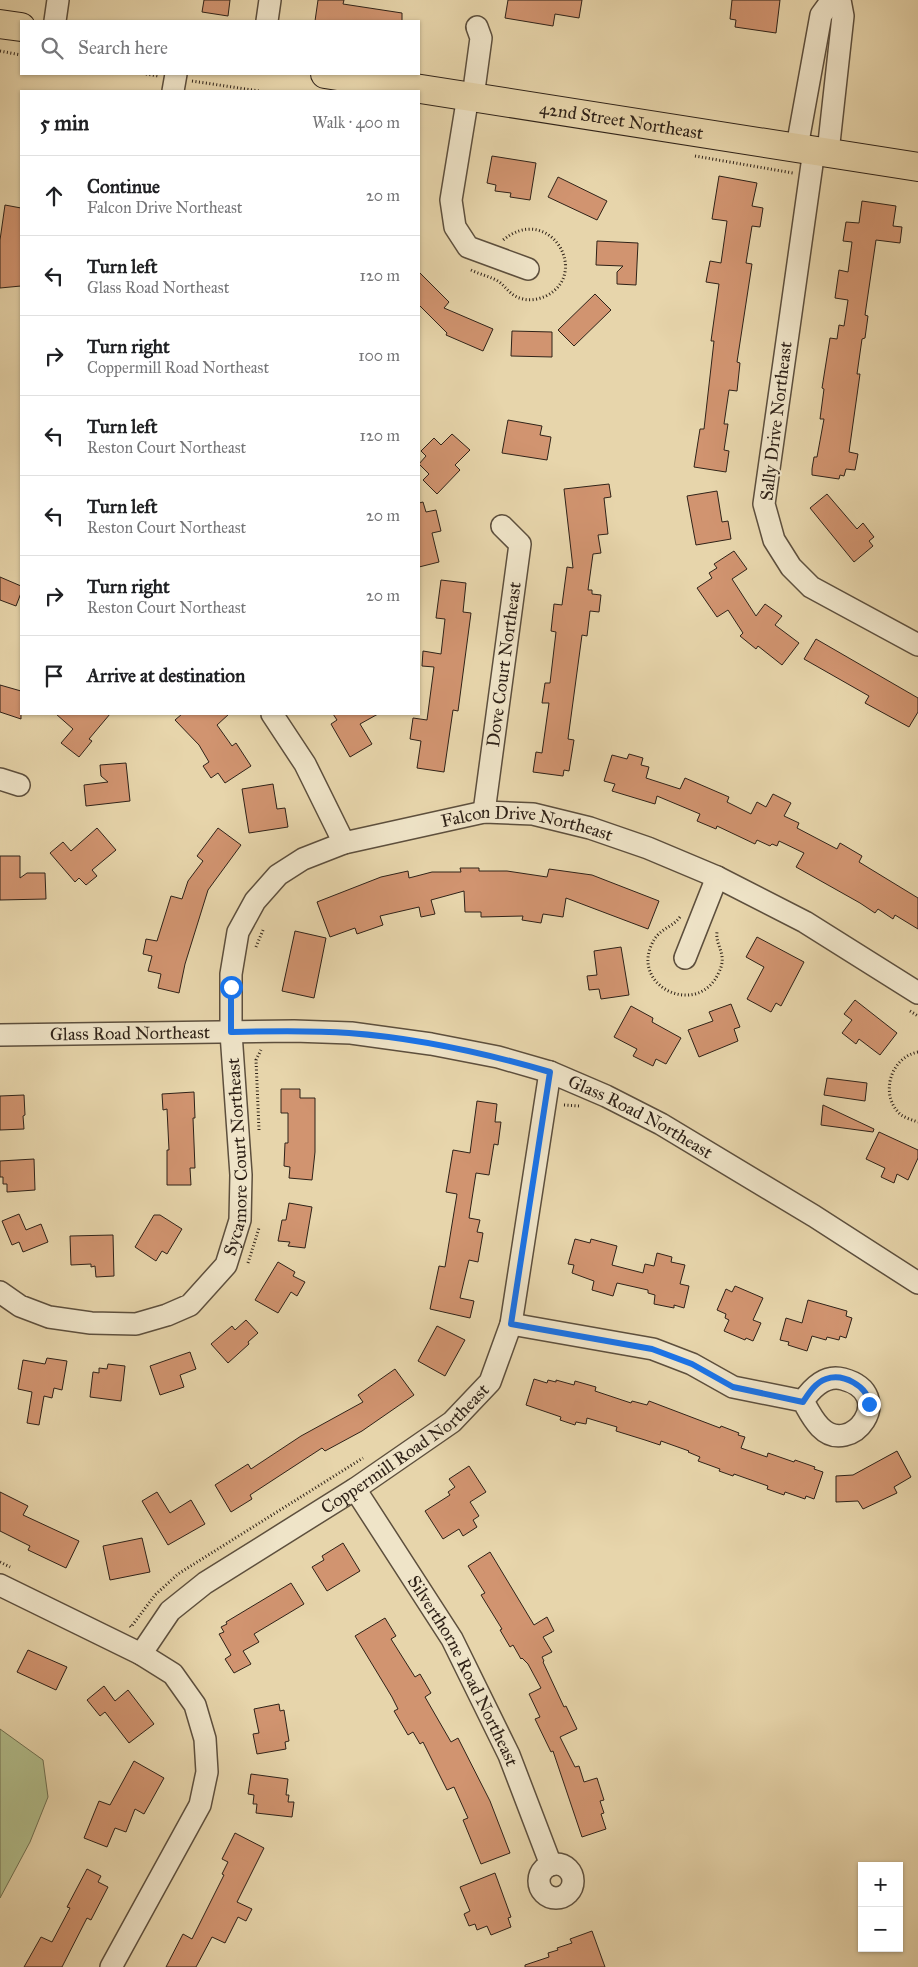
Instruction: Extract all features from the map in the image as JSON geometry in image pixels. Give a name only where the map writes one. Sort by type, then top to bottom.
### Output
[{"type":"main road","points":[[0,24],[20,27]]},
{"type":"main road","name":"42nd Street Northeast","points":[[332,75],[918,167]]},
{"type":"street","points":[[55,20],[58,0]]},
{"type":"street","points":[[267,20],[270,0]]},
{"type":"street","points":[[813,150],[820,15],[832,0]]},
{"type":"street","points":[[813,150],[843,16],[840,0]]},
{"type":"street","points":[[476,27],[482,38],[451,200],[455,227],[468,247],[528,269]]},
{"type":"street","name":"Sally Drive Northeast","points":[[813,150],[764,504],[774,540],[791,567],[811,587],[918,645]]},
{"type":"street","name":"Dove Court Northeast","points":[[484,812],[520,544],[502,526]]},
{"type":"street","points":[[273,715],[305,764],[344,843]]},
{"type":"street","name":"Falcon Drive Northeast","points":[[231,1032],[231,974],[238,932],[255,901],[278,875],[303,859],[344,843],[484,812],[533,814],[590,828],[648,848],[717,877],[805,922],[918,993]]},
{"type":"street","points":[[685,958],[717,877]]},
{"type":"street","name":"Glass Road Northeast","points":[[0,1035],[294,1030],[351,1033],[432,1044],[498,1057],[550,1072],[606,1096],[661,1124],[814,1216],[918,1283]]},
{"type":"street","name":"Sycamore Court Northeast","points":[[0,1292],[20,1306],[49,1317],[92,1323],[136,1324],[190,1305],[226,1265],[240,1220],[241,1175],[231,1032]]},
{"type":"street","name":"Coppermill Road Northeast","points":[[141,1654],[170,1612],[205,1583],[355,1489],[452,1422],[490,1382],[511,1324],[550,1072]]},
{"type":"street","points":[[511,1324],[652,1349],[692,1364],[733,1387],[803,1402]]},
{"type":"street","name":"Silverthorne Road Northeast","points":[[355,1489],[452,1639],[509,1756],[551,1865]]},
{"type":"street","points":[[0,1585],[141,1654],[173,1674],[195,1705],[205,1739],[207,1772],[200,1804],[111,1967]]},
{"type":"path","points":[[0,52],[20,55]]},
{"type":"path","points":[[151,75],[174,80],[251,90]]},
{"type":"path","points":[[468,268],[496,280],[508,292],[524,299],[538,299],[555,290],[564,275],[566,266],[562,249],[554,238],[544,231],[529,228],[521,229],[504,240],[500,240]]},
{"type":"path","points":[[255,949],[264,927]]},
{"type":"path","points":[[259,1135],[256,1060],[261,1051],[261,1046]]},
{"type":"path","points":[[256,1049],[261,1046],[271,1048]]},
{"type":"path","points":[[918,1052],[906,1056],[899,1062],[893,1070],[889,1088],[890,1096],[900,1114],[918,1122]]},
{"type":"path","points":[[246,1266],[260,1224]]},
{"type":"path","points":[[123,1623],[131,1627],[155,1595],[178,1574],[366,1456]]},
{"type":"path","points":[[0,1562],[14,1569]]},
{"type":"green space","points":[[0,1729],[43,1760],[48,1797],[30,1842],[0,1898]]},
{"type":"building","points":[[204,0],[230,0],[228,16],[202,12]]},
{"type":"building","points":[[318,0],[344,0],[343,4],[402,13],[402,20],[315,20]]},
{"type":"building","points":[[508,0],[582,0],[579,18],[555,14],[553,26],[505,18]]},
{"type":"building","points":[[732,0],[780,0],[776,33],[735,27],[736,20],[730,19]]},
{"type":"building","points":[[492,156],[536,163],[530,200],[510,197],[511,193],[495,191],[496,185],[487,183]]},
{"type":"building","points":[[719,176],[757,183],[752,206],[763,208],[760,227],[752,226],[746,263],[752,264],[737,362],[740,363],[737,391],[729,390],[724,424],[728,424],[724,450],[729,451],[726,472],[694,467],[700,429],[704,429],[714,341],[711,341],[719,284],[706,282],[710,261],[721,263],[727,221],[712,219]]},
{"type":"building","points":[[558,177],[607,201],[597,220],[548,197]]},
{"type":"building","points":[[862,201],[896,206],[893,226],[902,227],[900,243],[876,240],[865,315],[868,316],[865,338],[862,339],[857,374],[860,374],[849,452],[858,454],[855,470],[846,469],[844,476],[840,475],[839,479],[812,475],[812,469],[814,457],[817,457],[824,419],[820,419],[824,389],[822,388],[830,338],[837,339],[839,325],[844,326],[848,300],[835,298],[839,270],[848,272],[852,242],[843,241],[846,222],[859,223]]},
{"type":"building","points":[[5,205],[20,208],[20,286],[0,288],[0,240]]},
{"type":"building","points":[[597,241],[638,243],[636,285],[617,284],[617,272],[623,266],[596,265]]},
{"type":"building","points":[[420,273],[449,302],[444,308],[493,329],[483,351],[446,335],[447,333],[420,306]]},
{"type":"building","points":[[595,294],[611,310],[574,346],[558,330]]},
{"type":"building","points":[[512,331],[552,332],[552,357],[511,356]]},
{"type":"building","points":[[508,420],[542,426],[540,435],[551,437],[547,460],[502,453]]},
{"type":"building","points":[[452,434],[470,450],[455,465],[460,470],[437,494],[423,480],[429,474],[420,463],[426,456],[421,451],[434,438],[441,445]]},
{"type":"building","points":[[609,484],[611,497],[604,498],[608,534],[598,535],[601,553],[593,554],[588,590],[592,590],[592,594],[601,595],[599,612],[590,611],[587,636],[582,635],[568,739],[574,740],[569,771],[564,770],[563,776],[533,772],[536,752],[542,753],[549,703],[542,703],[545,683],[550,683],[556,632],[551,631],[554,604],[562,605],[567,567],[573,568],[564,489]]},
{"type":"building","points":[[717,491],[722,522],[728,521],[731,539],[696,545],[687,496]]},
{"type":"building","points":[[827,494],[857,529],[863,523],[874,537],[869,541],[873,546],[854,562],[810,508]]},
{"type":"building","points":[[423,502],[426,512],[436,510],[441,531],[432,533],[439,562],[420,567],[420,503]]},
{"type":"building","points":[[734,551],[747,569],[732,579],[756,616],[765,604],[782,616],[775,625],[799,643],[782,665],[758,646],[756,649],[740,636],[743,633],[728,610],[717,617],[697,588],[712,578],[709,573],[717,568],[714,564]]},
{"type":"building","points":[[0,577],[20,586],[20,596],[16,606],[0,600]]},
{"type":"building","points":[[441,580],[466,583],[463,612],[471,613],[458,711],[453,710],[444,772],[417,768],[421,741],[410,739],[413,718],[427,720],[434,667],[422,666],[423,651],[441,654],[445,619],[436,618]]},
{"type":"building","points":[[816,639],[918,698],[918,712],[909,727],[865,703],[869,696],[804,659]]},
{"type":"building","points":[[0,685],[20,691],[21,719],[0,712]]},
{"type":"building","points":[[57,715],[109,715],[89,739],[92,741],[79,757],[61,743],[73,729]]},
{"type":"building","points":[[181,715],[228,715],[217,725],[232,746],[236,743],[251,766],[225,783],[218,773],[211,778],[203,766],[209,762],[199,745],[175,720]]},
{"type":"building","points":[[334,715],[376,715],[360,724],[372,744],[350,757],[331,724],[337,720]]},
{"type":"building","points":[[629,754],[643,758],[641,765],[649,767],[646,778],[680,789],[685,778],[729,797],[727,802],[751,814],[757,802],[766,807],[773,794],[791,803],[784,816],[799,823],[797,828],[837,849],[840,843],[862,856],[859,862],[918,898],[918,929],[895,915],[893,919],[878,909],[875,913],[796,867],[804,853],[779,841],[777,846],[772,844],[770,846],[757,840],[755,844],[717,826],[716,829],[697,821],[700,814],[657,796],[655,804],[612,791],[615,784],[604,781],[612,755],[627,759]]},
{"type":"building","points":[[126,763],[130,801],[86,806],[84,785],[108,782],[101,776],[100,765]]},
{"type":"building","points":[[273,784],[277,809],[285,808],[288,827],[249,833],[242,789]]},
{"type":"building","points":[[97,828],[116,850],[92,870],[97,876],[86,885],[79,878],[75,882],[50,853],[63,842],[71,851]]},
{"type":"building","points":[[218,828],[241,845],[208,890],[185,964],[179,993],[158,988],[161,974],[148,971],[152,956],[143,954],[146,939],[157,941],[171,896],[182,899],[188,881],[203,861],[197,856]]},
{"type":"building","points":[[0,856],[20,856],[20,878],[27,873],[45,873],[46,899],[0,900]]},
{"type":"building","points":[[460,868],[479,868],[479,871],[507,871],[547,877],[549,869],[592,875],[659,901],[648,929],[566,898],[563,917],[543,914],[541,923],[522,920],[523,916],[481,917],[481,912],[465,912],[464,891],[431,900],[435,914],[421,917],[419,907],[380,916],[383,925],[357,934],[355,928],[330,937],[317,902],[381,877],[408,871],[409,878],[432,872],[461,872]]},
{"type":"building","points":[[295,931],[326,938],[314,998],[282,991]]},
{"type":"building","points":[[757,937],[804,962],[781,1006],[776,1003],[771,1012],[747,999],[764,967],[746,957]]},
{"type":"building","points":[[621,947],[629,995],[601,999],[599,989],[589,990],[587,976],[597,975],[594,951]]},
{"type":"building","points":[[855,1000],[897,1033],[880,1055],[859,1039],[856,1044],[842,1033],[852,1020],[844,1014]]},
{"type":"building","points":[[731,1004],[740,1027],[734,1029],[738,1041],[699,1057],[688,1030],[713,1021],[709,1012]]},
{"type":"building","points":[[631,1006],[653,1018],[652,1022],[681,1038],[666,1064],[656,1059],[653,1066],[633,1056],[637,1049],[614,1037]]},
{"type":"building","points":[[827,1078],[867,1083],[865,1101],[824,1095]]},
{"type":"building","points":[[281,1089],[300,1089],[300,1098],[315,1098],[315,1152],[312,1180],[289,1178],[290,1167],[284,1166],[285,1143],[288,1143],[288,1113],[281,1113]]},
{"type":"building","points":[[194,1092],[195,1168],[190,1168],[191,1185],[167,1185],[167,1150],[169,1150],[167,1109],[163,1110],[162,1094]]},
{"type":"building","points":[[24,1095],[24,1129],[0,1130],[0,1096]]},
{"type":"building","points":[[477,1101],[497,1104],[495,1122],[501,1122],[498,1145],[494,1144],[489,1175],[476,1173],[469,1218],[480,1220],[477,1232],[483,1233],[478,1262],[469,1260],[460,1298],[474,1301],[470,1318],[430,1309],[439,1266],[445,1267],[457,1194],[446,1192],[453,1150],[470,1153]]},
{"type":"building","points":[[823,1105],[874,1129],[873,1132],[821,1125]]},
{"type":"building","points":[[879,1132],[918,1150],[918,1158],[908,1180],[897,1174],[894,1183],[881,1177],[885,1168],[866,1159]]},
{"type":"building","points":[[34,1159],[35,1190],[7,1192],[7,1184],[3,1184],[3,1177],[0,1177],[0,1161]]},
{"type":"building","points":[[289,1203],[312,1207],[305,1248],[288,1246],[290,1242],[278,1241],[282,1220],[286,1220]]},
{"type":"building","points":[[19,1214],[26,1230],[41,1224],[48,1242],[23,1252],[19,1242],[12,1245],[2,1221]]},
{"type":"building","points":[[154,1215],[160,1215],[182,1229],[167,1254],[162,1251],[156,1261],[135,1247]]},
{"type":"building","points":[[113,1235],[114,1276],[96,1277],[95,1266],[91,1267],[91,1264],[71,1265],[70,1236]]},
{"type":"building","points":[[575,1239],[590,1243],[591,1239],[617,1246],[612,1265],[643,1273],[645,1264],[654,1266],[657,1253],[672,1257],[671,1262],[685,1265],[680,1284],[689,1286],[684,1308],[674,1305],[674,1308],[654,1304],[655,1295],[648,1293],[648,1290],[617,1283],[613,1296],[592,1290],[594,1281],[572,1273],[574,1265],[568,1264]]},
{"type":"building","points":[[278,1262],[295,1272],[293,1276],[305,1282],[297,1296],[291,1292],[278,1313],[255,1300]]},
{"type":"building","points":[[735,1286],[763,1298],[753,1320],[761,1323],[753,1341],[746,1338],[745,1340],[724,1331],[729,1320],[725,1318],[726,1314],[717,1310],[726,1289],[732,1292]]},
{"type":"building","points":[[808,1300],[847,1311],[846,1316],[852,1318],[846,1338],[840,1336],[839,1340],[827,1337],[826,1340],[812,1336],[807,1351],[788,1345],[789,1342],[780,1340],[786,1318],[802,1323]]},
{"type":"building","points":[[246,1320],[258,1333],[228,1363],[211,1344],[232,1326],[235,1330]]},
{"type":"building","points":[[437,1326],[465,1340],[445,1376],[418,1361]]},
{"type":"building","points":[[190,1352],[196,1369],[180,1375],[184,1387],[160,1395],[150,1366]]},
{"type":"building","points":[[47,1358],[67,1361],[62,1390],[54,1388],[52,1398],[44,1396],[39,1425],[27,1423],[32,1392],[18,1389],[23,1360],[45,1364]]},
{"type":"building","points":[[108,1364],[125,1366],[121,1401],[90,1397],[93,1372],[99,1373],[99,1368],[107,1369]]},
{"type":"building","points":[[395,1369],[414,1395],[362,1431],[325,1451],[322,1448],[250,1495],[252,1499],[231,1512],[215,1485],[248,1464],[251,1469],[301,1436],[363,1402],[358,1395]]},
{"type":"building","points":[[534,1379],[547,1383],[548,1380],[556,1382],[556,1380],[574,1385],[575,1381],[596,1387],[595,1391],[631,1403],[632,1401],[647,1405],[649,1401],[720,1428],[721,1426],[739,1433],[738,1435],[745,1437],[741,1448],[767,1457],[768,1453],[794,1462],[795,1460],[823,1472],[814,1499],[806,1496],[805,1499],[785,1492],[784,1495],[767,1489],[768,1486],[734,1474],[733,1476],[719,1471],[720,1469],[698,1461],[700,1457],[689,1451],[661,1441],[660,1445],[616,1431],[617,1427],[587,1418],[586,1424],[576,1422],[575,1425],[560,1420],[561,1417],[526,1405]]},
{"type":"building","points":[[897,1451],[911,1477],[894,1487],[897,1493],[863,1509],[858,1501],[836,1502],[836,1476],[853,1475]]},
{"type":"building","points":[[469,1466],[486,1492],[470,1502],[479,1516],[473,1520],[477,1527],[463,1536],[459,1529],[443,1539],[425,1511],[450,1495],[448,1492],[455,1487],[449,1479]]},
{"type":"building","points":[[0,1492],[28,1506],[23,1515],[79,1541],[66,1568],[28,1550],[30,1546],[0,1531]]},
{"type":"building","points":[[157,1492],[170,1513],[191,1500],[205,1524],[168,1545],[142,1501]]},
{"type":"building","points":[[142,1538],[150,1572],[110,1580],[103,1546]]},
{"type":"building","points":[[343,1543],[360,1571],[327,1591],[312,1567],[324,1560],[322,1556]]},
{"type":"building","points":[[490,1552],[534,1625],[547,1617],[554,1631],[543,1637],[552,1652],[542,1657],[543,1662],[564,1707],[566,1706],[577,1729],[560,1737],[575,1767],[579,1766],[584,1782],[597,1778],[604,1800],[600,1801],[604,1813],[601,1814],[606,1829],[582,1837],[553,1751],[551,1752],[535,1719],[540,1717],[529,1694],[541,1688],[528,1664],[521,1659],[513,1645],[510,1647],[500,1630],[502,1629],[481,1595],[485,1593],[468,1566]]},
{"type":"building","points":[[291,1583],[304,1604],[254,1634],[259,1642],[243,1651],[251,1664],[234,1673],[225,1659],[231,1655],[219,1634],[224,1632],[221,1627],[227,1624],[226,1622]]},
{"type":"building","points":[[385,1618],[396,1636],[391,1639],[415,1677],[420,1674],[431,1693],[425,1697],[451,1742],[458,1738],[490,1801],[510,1853],[481,1864],[463,1820],[468,1818],[454,1787],[447,1790],[423,1742],[420,1744],[413,1732],[408,1735],[394,1711],[398,1709],[392,1697],[355,1636]]},
{"type":"building","points":[[28,1650],[67,1667],[56,1690],[17,1672]]},
{"type":"building","points":[[104,1686],[115,1701],[128,1690],[154,1724],[129,1743],[105,1712],[100,1716],[87,1700]]},
{"type":"building","points":[[279,1704],[280,1711],[284,1710],[289,1741],[285,1742],[286,1749],[257,1754],[253,1734],[259,1733],[254,1709]]},
{"type":"building","points":[[134,1761],[164,1778],[144,1814],[135,1809],[126,1832],[115,1828],[107,1847],[84,1838],[99,1801],[110,1805]]},
{"type":"building","points":[[251,1774],[288,1779],[286,1795],[289,1795],[288,1802],[294,1802],[292,1817],[256,1813],[257,1804],[253,1804],[254,1795],[248,1794]]},
{"type":"building","points":[[235,1833],[264,1848],[237,1902],[252,1909],[246,1921],[238,1917],[225,1943],[212,1937],[196,1967],[166,1967],[183,1934],[192,1939],[224,1875],[222,1874],[228,1862],[222,1859]]},
{"type":"building","points":[[87,1869],[101,1876],[98,1882],[108,1887],[91,1920],[87,1918],[62,1967],[24,1967],[41,1937],[52,1942],[70,1908],[67,1907]]},
{"type":"building","points":[[495,1873],[511,1917],[508,1918],[511,1927],[491,1935],[487,1926],[477,1930],[475,1924],[469,1926],[464,1914],[470,1911],[460,1887]]},
{"type":"building","points":[[592,1931],[605,1967],[525,1967],[525,1965],[549,1957],[548,1953],[558,1950],[557,1948],[572,1943],[570,1939]]},
{"type":"route","points":[[231,987],[231,1032],[294,1030],[351,1033],[432,1044],[498,1057],[550,1072],[511,1324],[652,1349],[692,1364],[733,1387],[803,1402],[816,1385],[827,1379],[842,1378],[859,1386],[869,1398],[869,1404]]}]
